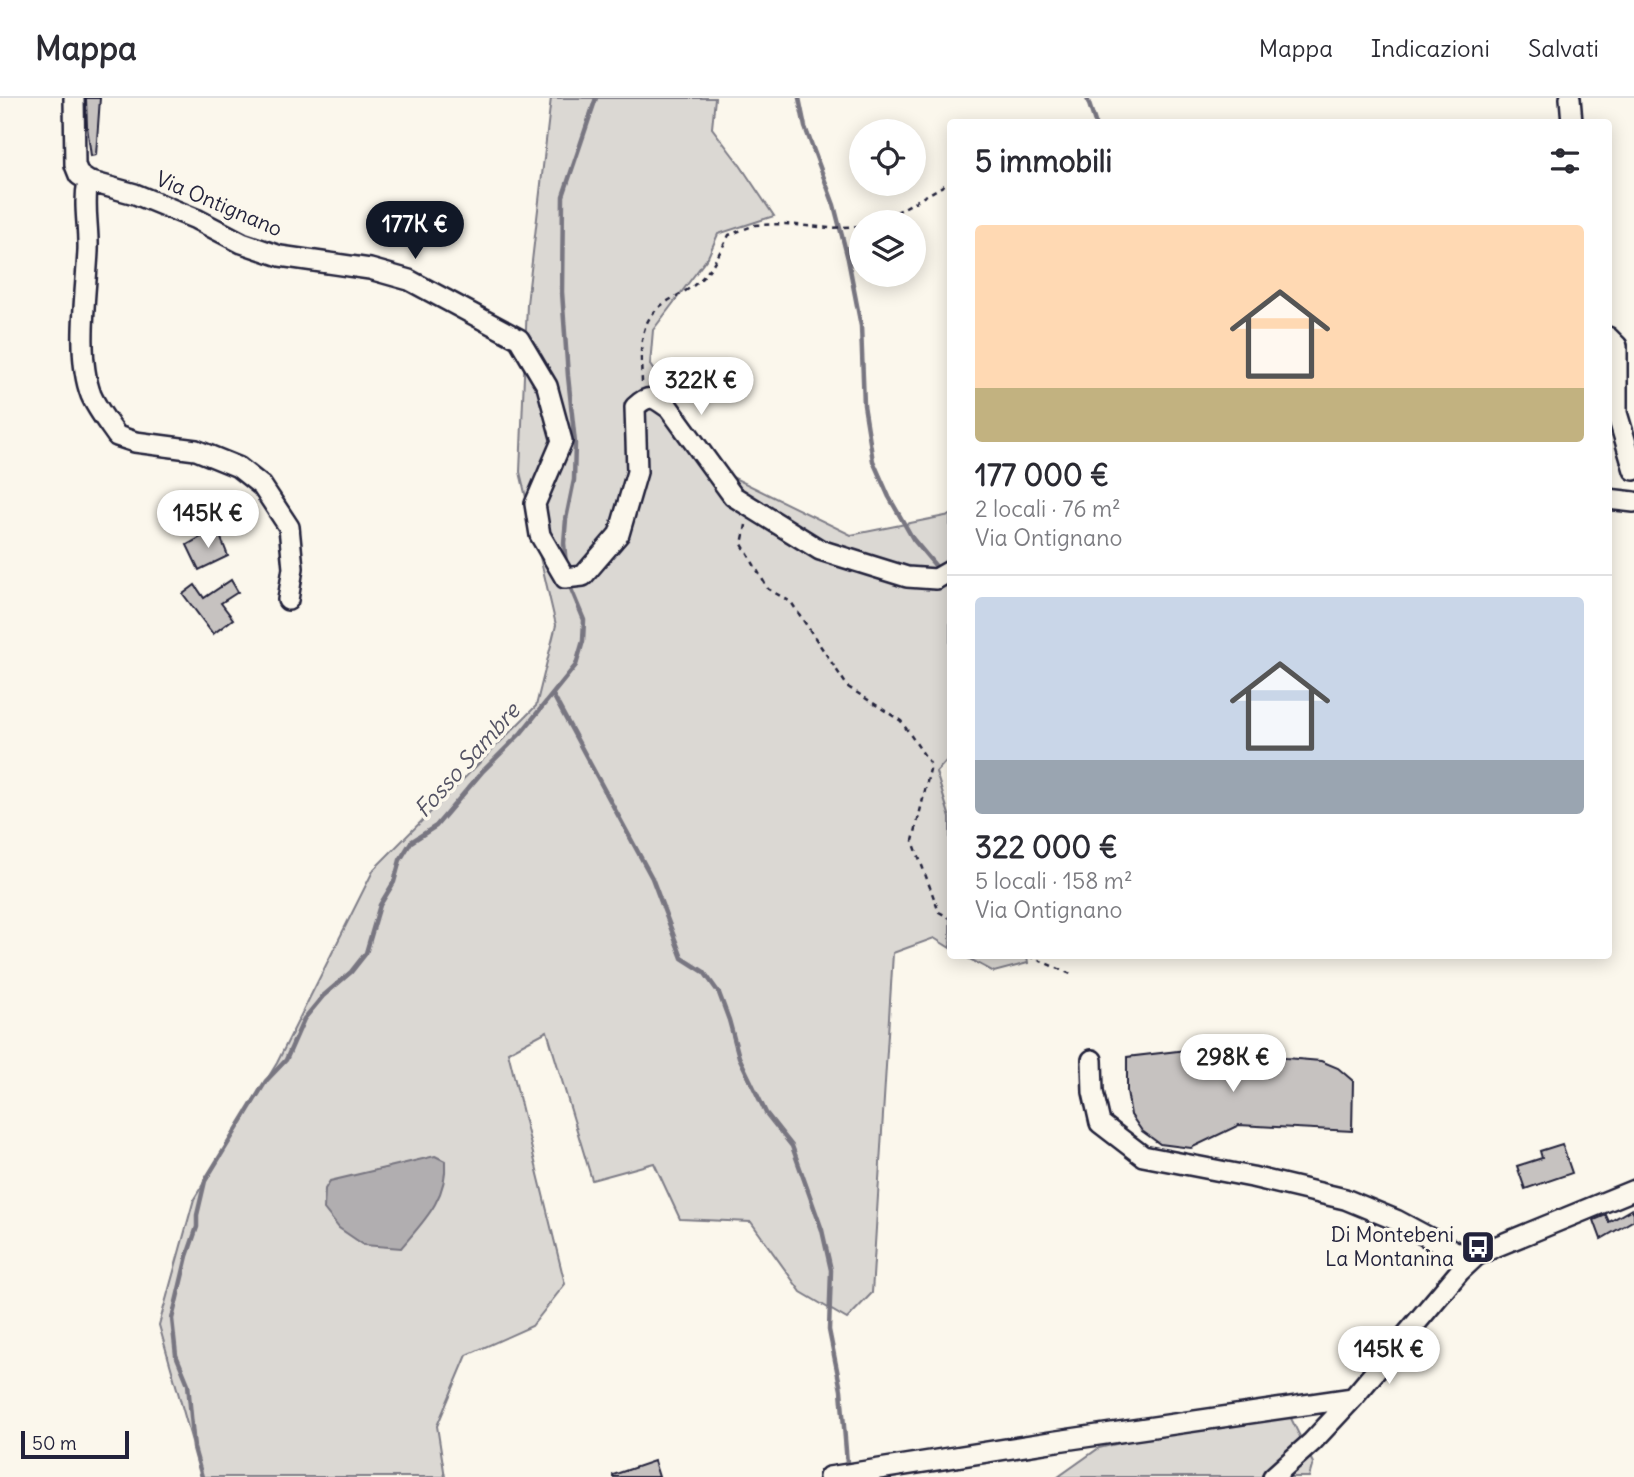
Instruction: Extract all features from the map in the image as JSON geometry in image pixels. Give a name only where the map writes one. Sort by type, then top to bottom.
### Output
[{"type":"street","points":[[74,98],[75,165],[79,174],[88,181],[85,198],[89,247],[83,318],[84,373],[92,397],[117,436],[135,442],[196,450],[238,467],[262,486],[289,527],[293,568],[288,600]]},
{"type":"street","points":[[1570,98],[1572,119]]},
{"type":"street","name":"Via Ontignano","points":[[88,181],[135,194],[196,219],[242,243],[280,256],[370,269],[409,280],[519,339],[547,386],[562,441],[535,504],[540,535],[574,577],[619,534],[637,472],[635,407],[644,399]]},
{"type":"street","points":[[1612,341],[1617,346],[1617,413],[1634,470]]},
{"type":"street","points":[[644,399],[655,398],[669,408],[733,496],[820,550],[907,577],[943,575]]},
{"type":"street","points":[[1612,499],[1634,502]]},
{"type":"street","points":[[1092,1060],[1093,1092],[1100,1124],[1143,1156],[1252,1177],[1345,1199],[1396,1220],[1471,1260]]},
{"type":"street","points":[[1273,1477],[1312,1443],[1471,1260],[1480,1253],[1634,1190]]},
{"type":"street","points":[[829,1477],[1353,1398]]},
{"type":"path","points":[[900,210],[947,184]]},
{"type":"path","points":[[644,399],[640,355],[643,329],[656,310],[699,282],[715,262],[729,235],[755,225],[849,227]]},
{"type":"path","points":[[750,506],[742,544],[768,589],[791,602],[848,687],[901,721],[931,765],[913,841],[939,912],[947,916]]},
{"type":"path","points":[[1036,959],[1073,975]]},
{"type":"shaded area","points":[[551,98],[715,98],[712,128],[774,216],[718,234],[708,257],[653,330],[650,365],[726,474],[851,535],[947,516],[947,760],[936,772],[947,808],[947,946],[934,938],[893,953],[872,1293],[847,1319],[801,1292],[751,1222],[680,1219],[654,1163],[592,1180],[547,1031],[508,1052],[565,1284],[532,1326],[467,1355],[437,1426],[445,1477],[202,1477],[159,1325],[194,1199],[277,1063],[374,869],[536,706],[556,625],[520,472],[527,304]]},
{"type":"shaded area","points":[[970,959],[1027,959],[1028,963],[994,972]]},
{"type":"shaded area","points":[[435,1156],[445,1161],[445,1174],[438,1198],[418,1229],[401,1248],[364,1245],[339,1228],[324,1209],[325,1189],[330,1181]]},
{"type":"shaded area","points":[[1284,1404],[1313,1463],[1309,1477],[1058,1477],[1099,1448]]},
{"type":"building","points":[[86,98],[100,98],[96,155],[91,156],[87,126]]},
{"type":"building","points":[[217,528],[228,556],[199,570],[187,545]]},
{"type":"building","points":[[231,580],[238,592],[221,603],[233,619],[213,634],[183,594],[195,585],[204,598]]},
{"type":"building","points":[[1228,1048],[1321,1061],[1338,1068],[1353,1081],[1352,1131],[1239,1125],[1191,1148],[1160,1144],[1142,1131],[1131,1115],[1127,1091],[1127,1057]]},
{"type":"building","points":[[1562,1144],[1572,1173],[1525,1189],[1517,1166],[1542,1158],[1540,1151]]},
{"type":"building","points":[[1632,1209],[1634,1220],[1601,1239],[1594,1220],[1606,1215],[1609,1222]]},
{"type":"building","points":[[654,1461],[659,1477],[613,1477],[613,1475]]},
{"type":"waterway","name":"Fosso Sambre","points":[[566,565],[564,543],[574,480],[575,443],[562,292],[563,196],[596,98]]},
{"type":"waterway","points":[[799,98],[805,127],[834,205],[848,259],[861,326],[864,405],[873,461],[889,497],[913,539],[939,570]]},
{"type":"waterway","points":[[1087,98],[1094,119]]},
{"type":"waterway","name":"Fosso Sambre","points":[[202,1477],[194,1448],[188,1384],[176,1355],[172,1319],[197,1227],[205,1181],[266,1081],[286,1060],[304,1019],[366,953],[380,905],[394,882],[400,860],[411,842],[436,826],[482,772],[521,733],[576,665],[583,641],[584,620],[569,584]]},
{"type":"waterway","points":[[553,695],[652,878],[682,958],[704,972],[719,993],[739,1057],[766,1113],[792,1146],[822,1230],[831,1270],[829,1330],[841,1390],[847,1463]]},
{"type":"place","name":"Di Montebeni La Montanina","points":[[1478,1247]]}]
